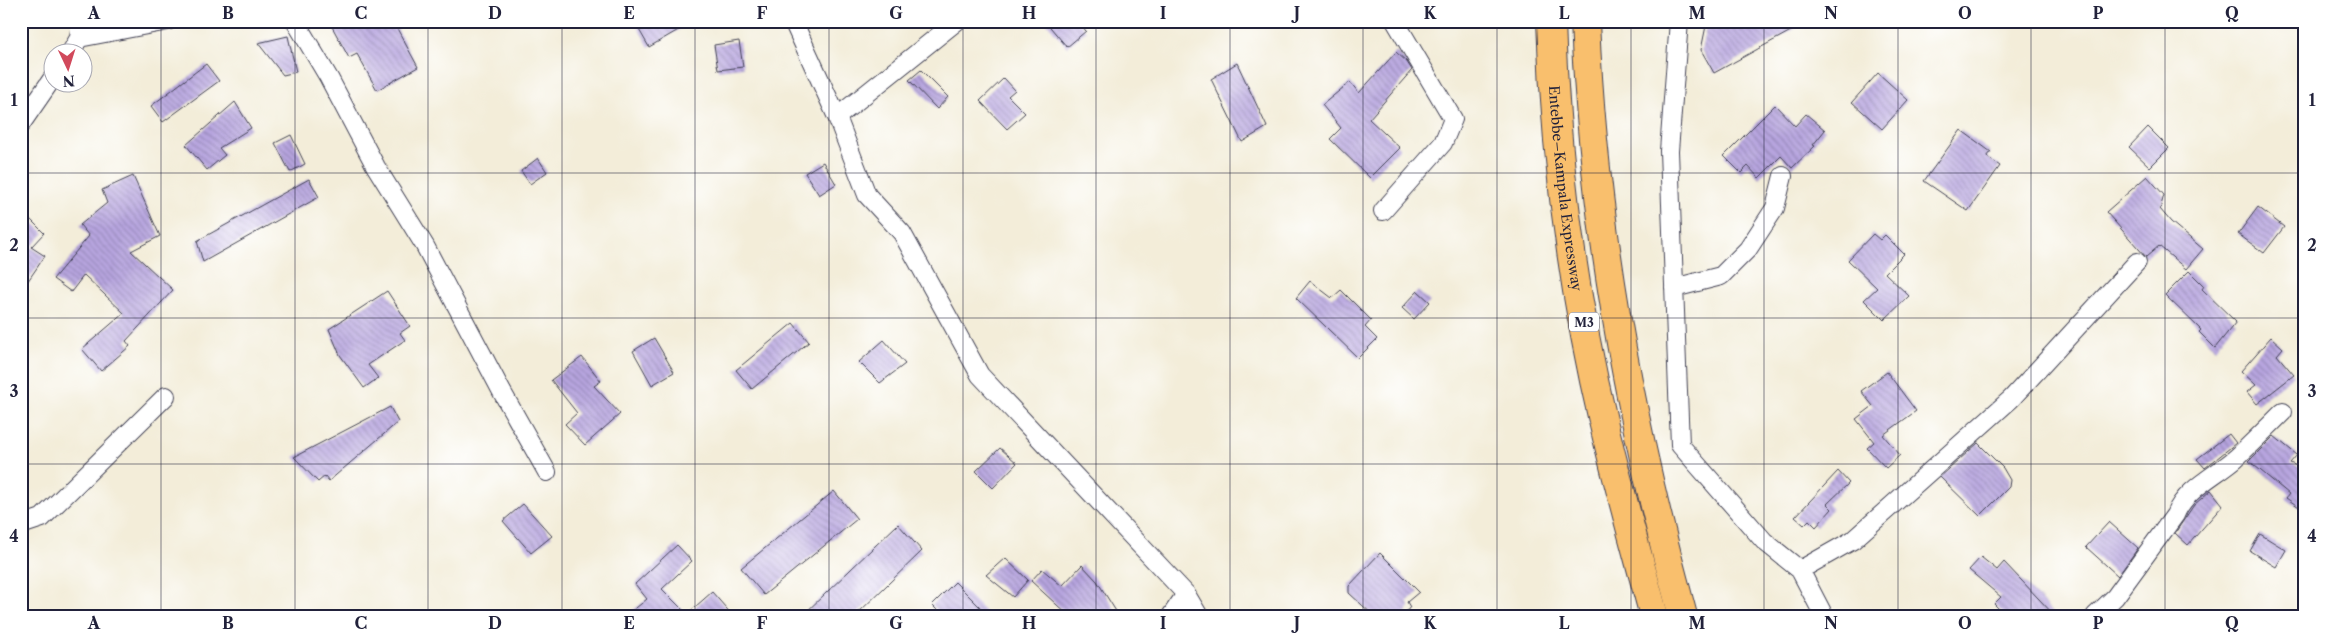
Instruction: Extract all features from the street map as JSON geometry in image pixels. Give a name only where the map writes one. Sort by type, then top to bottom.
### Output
[{"type":"highway","name":"Entebbe–Kampala Expressway","points":[[1551,21],[1568,223],[1586,329],[1604,425],[1654,616]]},
{"type":"highway","name":"M3","points":[[1585,21],[1588,81],[1606,256],[1636,419],[1666,553],[1683,616]]},
{"type":"street","points":[[77,37],[168,21]]},
{"type":"street","points":[[295,21],[329,78],[376,167],[425,246],[502,392],[547,472]]},
{"type":"street","points":[[793,21],[837,117],[867,195],[902,233],[980,375],[1186,594],[1199,616]]},
{"type":"street","points":[[837,117],[957,21]]},
{"type":"street","points":[[1383,211],[1443,143],[1453,119],[1395,21]]},
{"type":"street","points":[[1679,21],[1669,151],[1680,445],[1764,541],[1800,570],[1824,616]]},
{"type":"street","points":[[21,124],[43,92]]},
{"type":"street","points":[[1674,288],[1721,276],[1734,264],[1748,249],[1775,208],[1783,176]]},
{"type":"street","points":[[1800,570],[1854,540],[2011,399],[2137,262]]},
{"type":"street","points":[[21,526],[42,518],[166,396]]},
{"type":"street","points":[[2095,616],[2115,597],[2176,515],[2178,508],[2207,479],[2234,459],[2283,412]]},
{"type":"street","points":[[1171,616],[1186,594]]},
{"type":"building","points":[[329,21],[393,21],[418,67],[377,90],[357,54],[349,58]]},
{"type":"building","points":[[634,21],[694,21],[649,47]]},
{"type":"building","points":[[1045,21],[1078,21],[1086,31],[1067,47]]},
{"type":"building","points":[[1707,21],[1809,21],[1714,73],[1701,50]]},
{"type":"building","points":[[288,36],[296,72],[283,75],[258,43]]},
{"type":"building","points":[[739,41],[743,67],[718,70],[714,45]]},
{"type":"building","points":[[1396,52],[1407,62],[1412,70],[1369,119],[1400,148],[1370,178],[1330,139],[1341,128],[1322,105],[1350,82],[1359,93]]},
{"type":"building","points":[[1237,63],[1267,127],[1242,142],[1211,79]]},
{"type":"building","points":[[206,64],[219,81],[163,122],[151,106]]},
{"type":"building","points":[[921,70],[948,97],[937,109],[909,80]]},
{"type":"building","points":[[1878,73],[1908,100],[1882,129],[1852,102]]},
{"type":"building","points":[[1004,78],[1015,90],[1008,96],[1025,113],[1007,129],[980,101]]},
{"type":"building","points":[[235,102],[251,128],[219,148],[225,155],[207,170],[186,145]]},
{"type":"building","points":[[1775,105],[1795,126],[1806,114],[1825,130],[1813,145],[1815,146],[1792,168],[1781,156],[1759,178],[1748,166],[1741,173],[1724,156]]},
{"type":"building","points":[[2148,127],[2169,148],[2150,167],[2129,147]]},
{"type":"building","points":[[1961,130],[1991,152],[1987,157],[2000,166],[1968,211],[1924,181]]},
{"type":"building","points":[[291,135],[305,164],[290,172],[275,143]]},
{"type":"building","points":[[538,158],[547,172],[530,184],[521,171]]},
{"type":"building","points":[[823,162],[836,184],[819,195],[805,173]]},
{"type":"building","points":[[133,176],[160,236],[131,251],[173,290],[126,341],[130,346],[101,371],[82,349],[124,313],[84,275],[71,292],[53,279],[89,236],[80,225],[107,203],[102,190]]},
{"type":"building","points":[[2147,176],[2164,195],[2160,209],[2171,222],[2203,249],[2186,269],[2159,246],[2146,257],[2106,212]]},
{"type":"building","points":[[309,179],[319,197],[203,262],[197,241]]},
{"type":"building","points":[[2258,207],[2284,227],[2264,253],[2238,234]]},
{"type":"building","points":[[21,210],[44,233],[31,247],[45,256],[21,291]]},
{"type":"building","points":[[1873,234],[1880,240],[1885,235],[1904,254],[1885,273],[1909,296],[1884,320],[1864,300],[1877,288],[1848,260]]},
{"type":"building","points":[[2189,271],[2204,286],[2202,289],[2236,322],[2215,348],[2199,332],[2201,330],[2165,295]]},
{"type":"building","points":[[1310,281],[1332,298],[1341,290],[1371,320],[1365,327],[1377,339],[1358,358],[1296,298]]},
{"type":"building","points":[[387,291],[410,326],[400,333],[405,340],[368,365],[378,378],[364,388],[340,355],[329,329]]},
{"type":"building","points":[[1418,291],[1430,302],[1414,319],[1402,308]]},
{"type":"building","points":[[793,323],[809,342],[752,389],[736,370]]},
{"type":"building","points":[[2271,337],[2283,348],[2277,355],[2294,375],[2257,404],[2247,392],[2256,385],[2241,371]]},
{"type":"building","points":[[654,338],[674,372],[652,385],[633,351]]},
{"type":"building","points":[[884,340],[905,364],[880,383],[859,362]]},
{"type":"building","points":[[582,357],[601,381],[594,386],[620,414],[585,445],[565,424],[577,413],[551,380]]},
{"type":"building","points":[[1887,372],[1916,411],[1883,435],[1900,455],[1886,468],[1867,448],[1874,442],[1856,419],[1873,406],[1861,391]]},
{"type":"building","points":[[390,407],[398,422],[329,481],[325,476],[318,482],[294,457]]},
{"type":"building","points":[[2229,434],[2236,443],[2205,468],[2197,459]]},
{"type":"building","points":[[2274,436],[2297,455],[2290,463],[2305,470],[2305,511],[2286,498],[2289,494],[2249,461]]},
{"type":"building","points":[[1978,443],[2003,468],[2010,480],[2009,487],[1980,516],[1940,477]]},
{"type":"building","points":[[1000,448],[1017,463],[993,488],[976,471]]},
{"type":"building","points":[[1838,471],[1849,483],[1827,504],[1832,509],[1816,527],[1809,520],[1804,525],[1795,517]]},
{"type":"building","points":[[2211,490],[2223,505],[2188,545],[2175,533],[2194,505]]},
{"type":"building","points":[[834,491],[857,519],[764,595],[741,568]]},
{"type":"building","points":[[523,504],[552,536],[531,553],[503,521]]},
{"type":"building","points":[[2109,522],[2138,548],[2118,576],[2086,547]]},
{"type":"building","points":[[898,524],[922,551],[855,616],[802,616]]},
{"type":"building","points":[[2260,534],[2286,550],[2276,567],[2250,551]]},
{"type":"building","points":[[677,545],[692,561],[662,589],[687,614],[712,592],[733,616],[626,616],[647,599],[635,584]]},
{"type":"building","points":[[1380,553],[1419,592],[1407,602],[1410,607],[1403,616],[1374,616],[1349,593],[1349,586]]},
{"type":"building","points":[[1981,557],[1997,570],[2004,562],[2055,616],[2006,616],[1994,604],[2001,597],[1969,570]]},
{"type":"building","points":[[1005,558],[1028,580],[1013,597],[986,575]]},
{"type":"building","points":[[1082,565],[1097,581],[1119,616],[1069,616],[1031,581],[1042,569],[1062,586]]},
{"type":"building","points":[[955,582],[989,616],[943,616],[932,605]]}]
